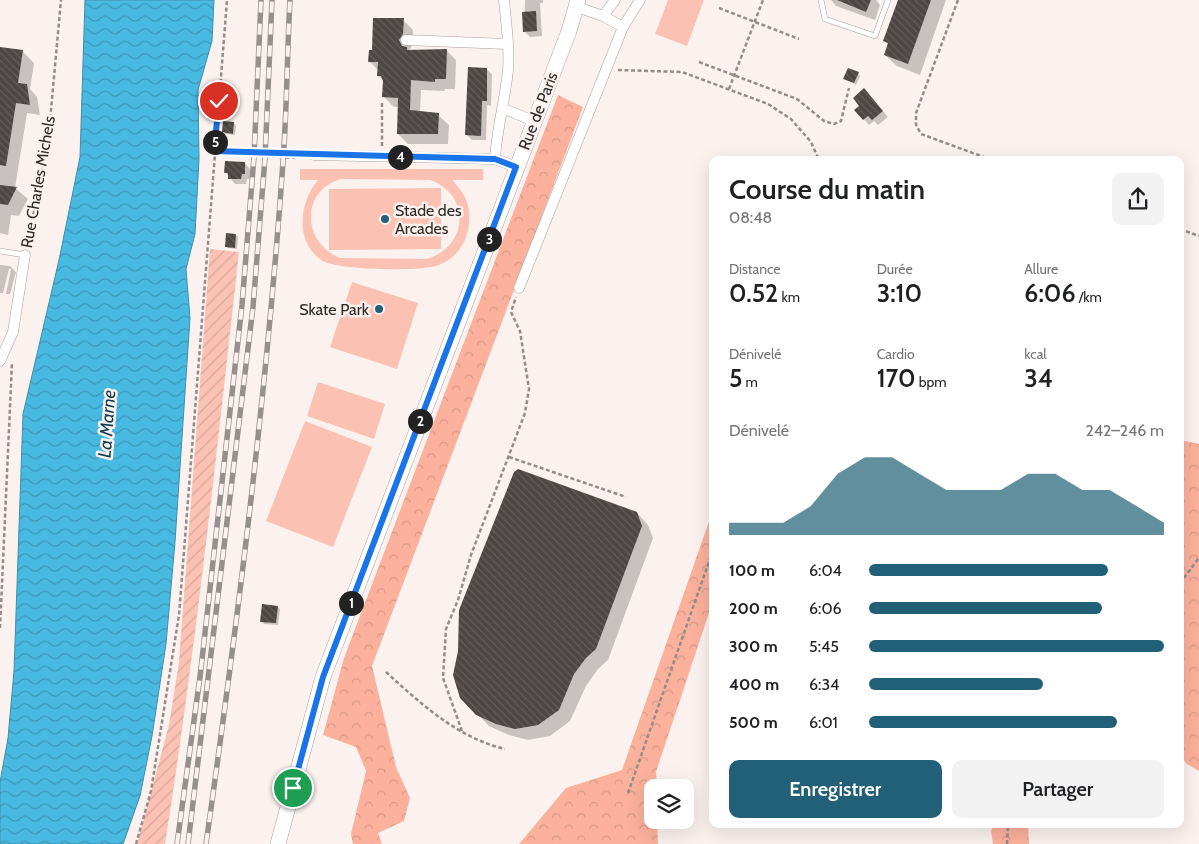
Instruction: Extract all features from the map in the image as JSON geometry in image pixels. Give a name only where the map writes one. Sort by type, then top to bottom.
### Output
[{"type":"main road","name":"Rue de Paris","points":[[278,844],[323,677],[577,4]]},
{"type":"street","points":[[495,159],[498,125],[504,109],[508,68],[504,0]]},
{"type":"street","points":[[603,16],[615,0]]},
{"type":"street","points":[[519,288],[623,27],[640,0]]},
{"type":"street","points":[[577,4],[623,27]]},
{"type":"street","points":[[406,40],[507,44]]},
{"type":"street","points":[[504,109],[534,121]]},
{"type":"street","points":[[314,155],[495,159],[516,167]]},
{"type":"street","name":"Rue Charles Michels","points":[[0,361],[13,332],[25,255]]},
{"type":"lane","points":[[821,0],[825,19],[876,36],[888,0]]},
{"type":"lane","points":[[0,251],[25,255]]},
{"type":"path","name":"Rue Charles Michels","points":[[25,255],[48,143],[61,0]]},
{"type":"path","points":[[136,844],[151,791],[179,615],[227,0]]},
{"type":"path","points":[[729,90],[763,0]]},
{"type":"path","points":[[958,0],[916,113],[916,125],[920,134],[981,156]]},
{"type":"path","points":[[719,8],[799,39]]},
{"type":"path","points":[[699,62],[796,99],[824,121],[834,124],[841,121],[849,88]]},
{"type":"path","points":[[607,67],[624,72],[682,72],[768,104],[791,119],[811,142],[817,156]]},
{"type":"path","points":[[382,102],[382,156]]},
{"type":"path","points":[[214,151],[314,155]]},
{"type":"path","points":[[1184,230],[1199,236]]},
{"type":"path","points":[[462,732],[443,678],[446,629],[458,600],[471,555],[524,413],[529,389],[520,331],[511,312],[519,288]]},
{"type":"path","points":[[0,628],[12,362]]},
{"type":"path","points":[[509,457],[626,498]]},
{"type":"path","points":[[1184,578],[1199,558]]},
{"type":"path","points":[[628,793],[709,562]]},
{"type":"path","points":[[386,672],[417,700],[462,732],[484,744],[505,749]]},
{"type":"path","points":[[1007,844],[1008,828]]},
{"type":"shaded area","points":[[668,0],[704,0],[687,46],[655,34]]},
{"type":"shaded area","points":[[300,169],[483,169],[483,180],[452,180],[464,195],[469,211],[468,231],[460,249],[451,258],[439,265],[416,269],[362,268],[331,264],[323,261],[307,244],[302,222],[307,199],[318,180],[300,180]],"holes":[[[341,179],[430,180],[443,187],[453,197],[458,208],[460,221],[457,233],[451,244],[440,253],[426,259],[340,258],[327,251],[318,241],[313,230],[311,217],[313,205],[318,194],[328,185]]]},
{"type":"shaded area","name":"Stade des Arcades","points":[[441,188],[441,249],[329,250],[329,189]]},
{"type":"shaded area","points":[[210,249],[239,252],[187,696],[165,844],[137,844],[169,725],[179,662]]},
{"type":"shaded area","points":[[352,282],[418,303],[397,369],[330,347]]},
{"type":"shaded area","points":[[318,382],[385,404],[374,439],[307,416]]},
{"type":"shaded area","points":[[305,421],[372,447],[333,547],[266,521]]},
{"type":"green space","points":[[558,95],[583,107],[372,666],[396,767],[410,798],[404,821],[378,833],[382,844],[353,844],[351,834],[366,771],[356,747],[323,735],[344,658]]},
{"type":"green space","points":[[1184,441],[1199,444],[1199,771],[1184,761]]},
{"type":"green space","points":[[709,522],[709,613],[656,772],[656,779],[644,779],[644,829],[657,829],[658,844],[519,844],[566,788],[622,770]]},
{"type":"green space","points":[[992,828],[1028,828],[1029,844],[993,844]]},
{"type":"water","name":"La Marne","points":[[85,0],[214,0],[212,41],[198,90],[199,159],[195,234],[186,269],[190,318],[166,644],[152,736],[140,796],[123,844],[0,844],[0,782],[8,738],[14,671],[23,414],[59,260],[80,157]]},
{"type":"building","points":[[837,0],[871,0],[866,12]]},
{"type":"building","points":[[898,0],[931,0],[908,64],[884,55],[888,43],[883,41]]},
{"type":"building","points":[[536,11],[537,31],[523,32],[522,12]]},
{"type":"building","points":[[373,18],[404,18],[403,34],[399,40],[402,46],[407,47],[407,50],[447,49],[446,79],[435,79],[435,82],[411,80],[410,110],[439,113],[438,134],[397,134],[398,98],[382,97],[383,81],[381,76],[377,76],[378,62],[368,62],[369,50],[372,50]]},
{"type":"building","points":[[0,47],[23,50],[18,83],[27,84],[30,105],[16,103],[6,166],[0,165]]},
{"type":"building","points":[[468,67],[487,68],[487,101],[482,101],[481,136],[465,135]]},
{"type":"building","points":[[848,68],[859,72],[854,83],[843,79]]},
{"type":"building","points":[[864,88],[883,111],[872,120],[868,116],[863,120],[854,110],[859,106],[853,98]]},
{"type":"building","points":[[223,121],[234,122],[233,134],[222,132]]},
{"type":"building","points":[[225,161],[245,162],[245,174],[242,174],[241,179],[228,179],[228,173],[224,173]]},
{"type":"building","points":[[0,185],[17,187],[8,205],[0,204]]},
{"type":"building","points":[[226,233],[236,234],[235,248],[225,247]]},
{"type":"building","points":[[518,469],[637,512],[642,526],[596,649],[586,658],[574,674],[559,710],[538,725],[515,729],[496,724],[476,715],[460,698],[453,675],[458,651],[459,610],[514,472]]},
{"type":"building","points":[[262,604],[278,606],[276,623],[260,622]]},
{"type":"railway","points":[[177,844],[200,677],[242,305],[254,157],[261,0]]},
{"type":"railway","points":[[188,844],[253,307],[265,158],[272,0]]},
{"type":"railway","points":[[206,844],[240,589],[269,333],[284,142],[290,0]]},
{"type":"place","name":"Stade des Arcades","points":[[385,219]]},
{"type":"place","name":"Skate Park","points":[[379,309]]},
{"type":"route","points":[[219,101],[214,151],[495,159],[516,167],[323,677],[293,788]]}]
